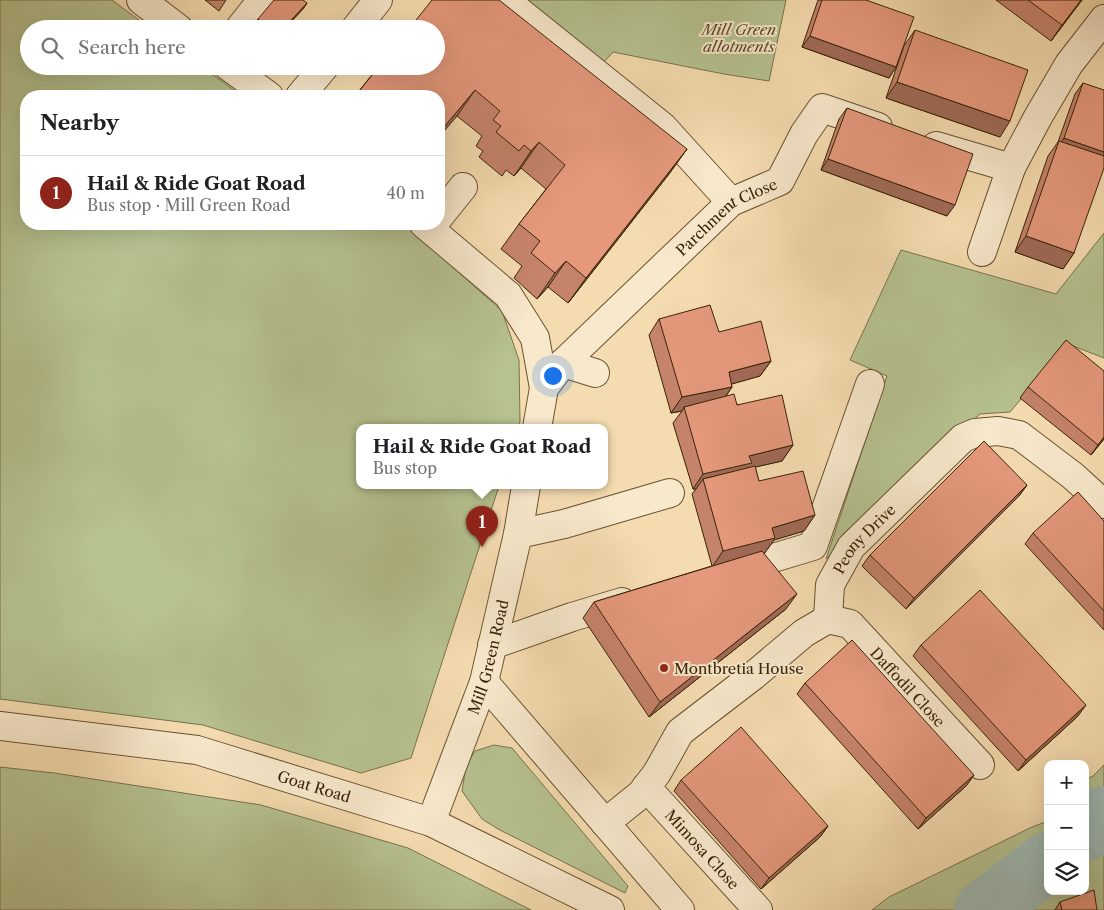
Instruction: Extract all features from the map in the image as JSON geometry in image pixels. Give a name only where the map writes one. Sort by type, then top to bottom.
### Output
[{"type":"street","points":[[141,0],[167,20]]},
{"type":"street","points":[[246,20],[262,0]]},
{"type":"street","points":[[362,20],[378,0]]},
{"type":"street","points":[[504,0],[662,128],[731,202]]},
{"type":"street","points":[[982,252],[1011,168],[1069,64],[1104,19]]},
{"type":"street","points":[[240,75],[261,90]]},
{"type":"street","points":[[305,90],[317,75]]},
{"type":"street","name":"Parchment Close","points":[[544,388],[563,363],[731,202],[780,181],[804,134],[822,108],[907,137],[1011,168]]},
{"type":"street","points":[[445,207],[463,187]]},
{"type":"street","points":[[439,230],[508,294],[535,338],[544,388],[538,424]]},
{"type":"street","points":[[563,363],[595,373]]},
{"type":"street","points":[[711,576],[813,546],[870,384]]},
{"type":"street","name":"Peony Drive","points":[[828,619],[830,585],[850,547],[963,438],[976,433],[998,431],[1019,435],[1073,476],[1104,504]]},
{"type":"street","name":"Mill Green Road","points":[[431,822],[484,682],[518,534],[526,489]]},
{"type":"street","points":[[518,534],[564,524],[670,493]]},
{"type":"street","points":[[492,645],[572,617],[646,595]]},
{"type":"street","points":[[605,823],[641,794],[657,773],[680,732],[753,676],[804,633],[828,619]]},
{"type":"street","name":"Daffodil Close","points":[[828,619],[850,624],[980,765]]},
{"type":"street","points":[[484,682],[680,910]]},
{"type":"street","name":"Goat Road","points":[[0,726],[198,750],[431,822],[610,910]]},
{"type":"street","name":"Mimosa Close","points":[[646,787],[758,910]]},
{"type":"green space","points":[[0,0],[112,0],[139,20],[20,20],[20,75],[213,75],[234,90],[20,90],[20,230],[412,230],[502,311],[519,360],[520,422],[519,424],[356,424],[356,489],[498,489],[411,758],[361,773],[203,725],[0,699]]},
{"type":"green space","name":"Mill Green allotments","points":[[524,0],[786,0],[769,81],[613,52],[603,63]]},
{"type":"green space","points":[[1104,233],[1104,358],[1068,344],[1010,412],[980,414],[826,559],[887,376],[850,360],[901,250],[1056,294]]},
{"type":"green space","points":[[494,745],[512,748],[628,886],[625,893],[498,829],[482,819],[462,791],[466,766],[475,751]]},
{"type":"green space","points":[[1104,765],[1104,910],[872,910],[889,897],[1044,822],[1044,895],[1089,895],[1089,778]]},
{"type":"green space","points":[[0,767],[54,773],[261,805],[408,848],[531,910],[0,910]]},
{"type":"building","points":[[274,0],[303,0],[307,3],[291,20],[258,19]]},
{"type":"building","points":[[432,0],[499,0],[687,149],[586,278],[566,261],[555,273],[531,253],[540,241],[519,224],[565,165],[539,142],[531,151],[524,145],[519,151],[496,132],[501,126],[493,120],[500,111],[475,90],[445,126],[445,90],[360,90],[372,75],[445,75],[445,20],[416,20]]},
{"type":"building","points":[[822,0],[866,0],[914,17],[896,67],[810,36]]},
{"type":"building","points":[[1028,0],[1081,0],[1062,25]]},
{"type":"building","points":[[915,30],[1028,70],[1010,121],[897,82]]},
{"type":"building","points":[[1083,83],[1104,90],[1104,152],[1064,138]]},
{"type":"building","points":[[847,108],[973,154],[955,205],[828,159]]},
{"type":"building","points":[[1059,141],[1104,156],[1104,168],[1074,253],[1026,236]]},
{"type":"building","points":[[710,305],[719,332],[761,321],[771,361],[729,372],[732,387],[682,397],[659,319]]},
{"type":"building","points":[[1066,340],[1104,371],[1104,437],[1098,445],[1028,387]]},
{"type":"building","points":[[734,394],[737,405],[782,395],[793,445],[749,456],[752,463],[703,474],[684,407]]},
{"type":"building","points":[[984,441],[1027,485],[914,598],[870,555]]},
{"type":"building","points":[[755,466],[759,481],[803,471],[815,515],[772,528],[775,538],[723,551],[703,479]]},
{"type":"building","points":[[1078,492],[1104,521],[1104,611],[1033,533]]},
{"type":"building","name":"Montbretia House","points":[[762,551],[797,594],[660,702],[594,602]]},
{"type":"building","points":[[980,590],[1086,705],[1026,760],[921,645]]},
{"type":"building","points":[[852,640],[974,775],[926,818],[805,683]]},
{"type":"building","points":[[741,727],[828,826],[769,878],[681,780]]},
{"type":"building","points":[[1094,890],[1097,910],[1062,910],[1060,902],[1080,895],[1089,895],[1089,892]]},
{"type":"waterway","points":[[1089,829],[1104,816]]},
{"type":"waterway","points":[[984,910],[1044,865]]},
{"type":"place","name":"Hail & Ride Goat Road","points":[[482,547]]},
{"type":"place","name":"Montbretia House","points":[[664,668]]}]
